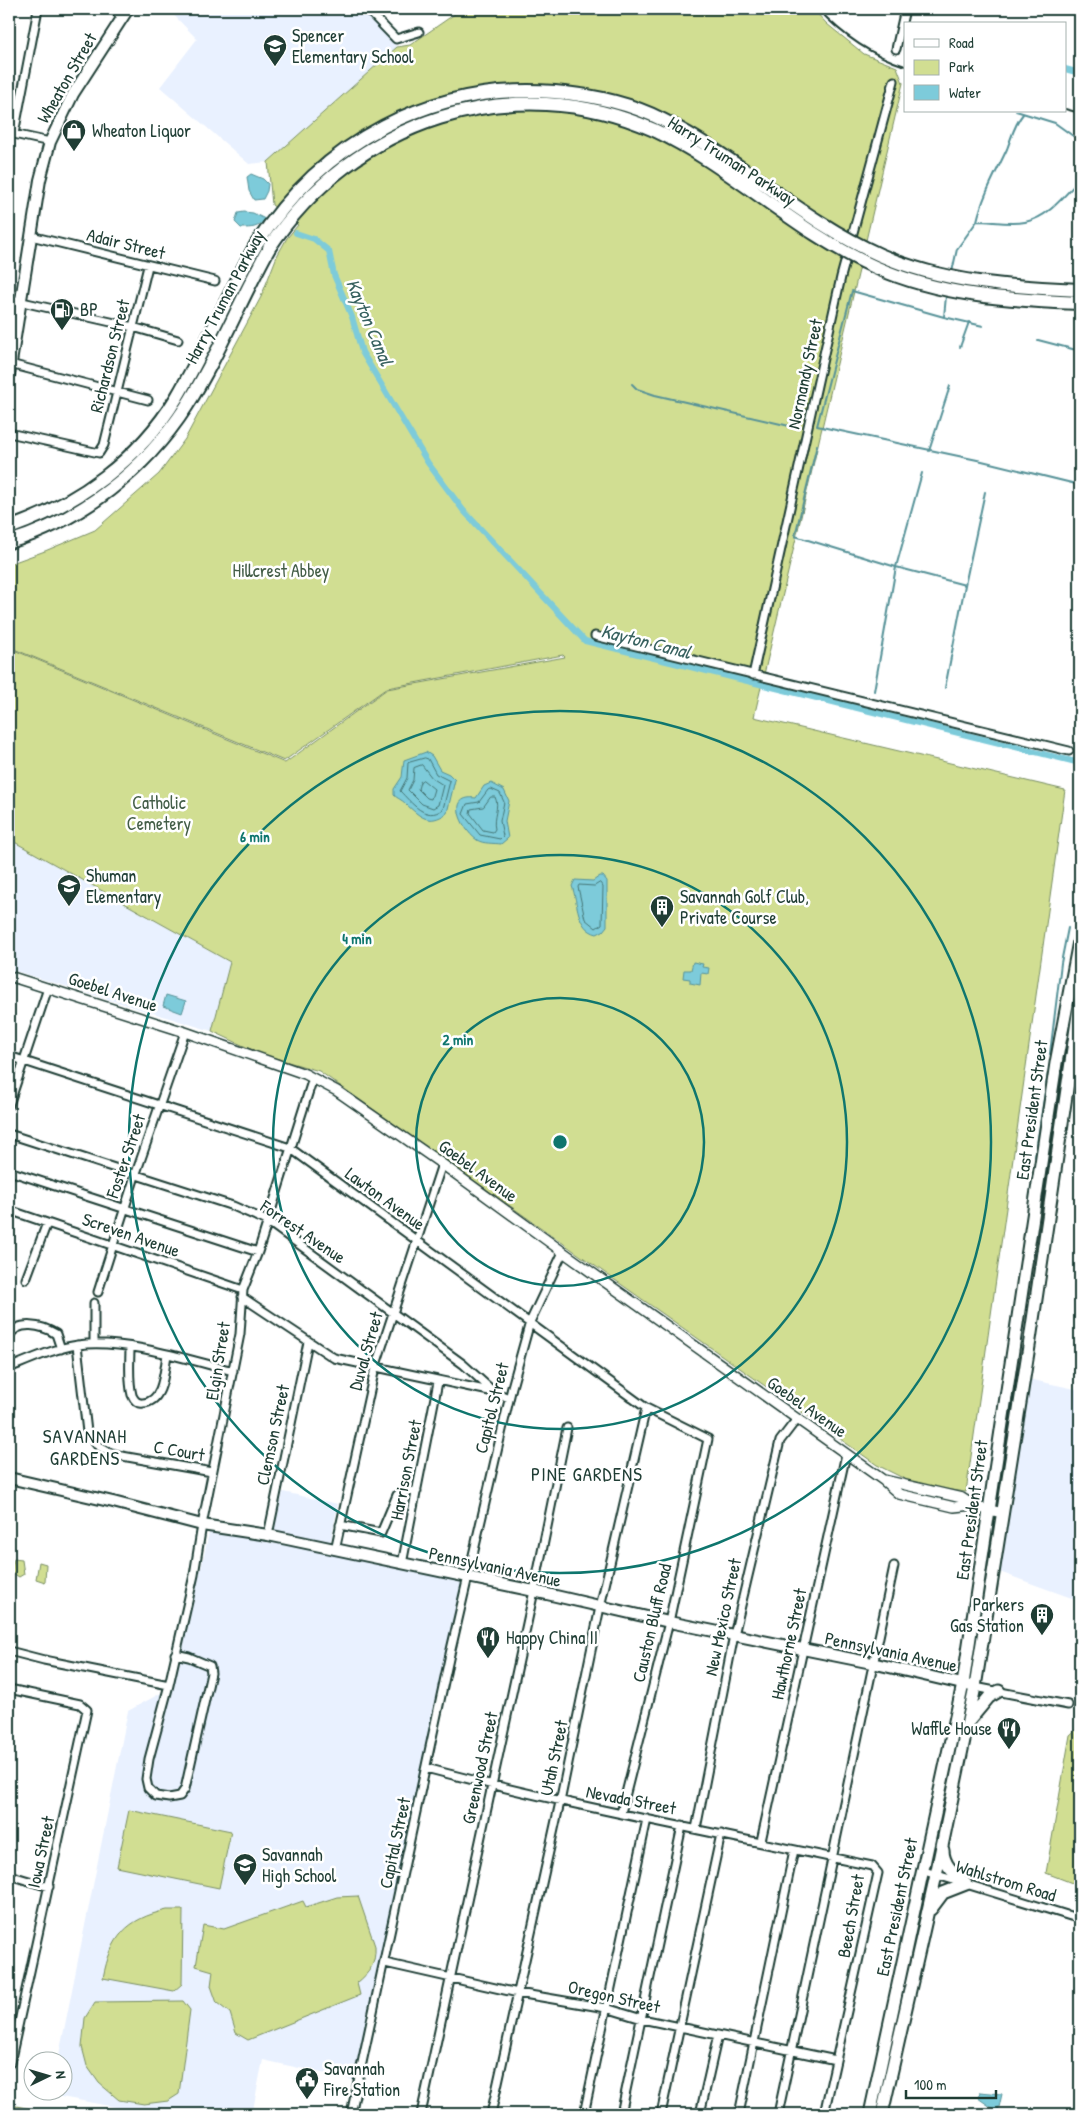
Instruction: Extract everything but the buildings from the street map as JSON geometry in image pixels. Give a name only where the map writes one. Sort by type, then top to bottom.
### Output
[{"type":"highway","name":"Harry Truman Parkway","points":[[13,524],[53,510],[107,476],[138,447],[161,420],[187,380],[256,244],[283,206],[315,172],[352,144],[392,121],[434,105],[479,94],[510,91],[548,91],[601,99],[638,109],[659,118],[706,144],[826,227],[863,247],[902,264],[942,275],[984,283],[1080,290]]},
{"type":"highway","name":"Harry Truman Parkway","points":[[12,545],[64,526],[90,509],[162,440],[187,405],[269,248],[294,214],[324,182],[359,156],[398,133],[438,118],[481,108],[510,104],[569,106],[605,114],[654,130],[705,159],[819,238],[858,259],[898,276],[939,288],[982,297],[1080,303]]},
{"type":"main road","name":"Wheaton Street","points":[[10,370],[42,171],[50,142],[73,94],[125,13]]},
{"type":"main road","name":"East President Street","points":[[870,2114],[963,1684],[1056,1063],[1080,936]]},
{"type":"main road","points":[[1080,948],[1078,965],[1080,974]]},
{"type":"main road","name":"East President Street","points":[[882,2114],[927,1918],[975,1687],[1080,1001]]},
{"type":"main road","name":"Pennsylvania Avenue","points":[[9,1478],[202,1525],[268,1535],[534,1591],[669,1622],[872,1663],[975,1687]]},
{"type":"main road","points":[[968,1722],[989,1698],[999,1692]]},
{"type":"main road","points":[[927,1918],[934,1903],[943,1893],[966,1884],[947,1866],[943,1856],[942,1840]]},
{"type":"street","points":[[38,9],[12,133],[50,142]]},
{"type":"street","points":[[114,9],[125,13]]},
{"type":"street","points":[[367,9],[396,40],[419,32]]},
{"type":"street","points":[[896,49],[905,9]]},
{"type":"street","name":"Normandy Street","points":[[753,675],[842,277],[894,81]]},
{"type":"street","name":"Adair Street","points":[[31,236],[214,281]]},
{"type":"street","name":"Richardson Street","points":[[9,433],[99,453],[104,445],[148,266]]},
{"type":"street","points":[[9,299],[133,327],[178,340]]},
{"type":"street","points":[[10,370],[148,400]]},
{"type":"street","points":[[596,636],[1069,751]]},
{"type":"street","name":"Goebel Avenue","points":[[9,976],[186,1032],[313,1078],[337,1091],[442,1164],[798,1421],[883,1480],[899,1494],[954,1507],[972,1505],[1003,1513]]},
{"type":"street","points":[[9,1105],[11,1093],[48,988]]},
{"type":"street","name":"Foster Street","points":[[98,1292],[134,1176],[186,1032]]},
{"type":"street","name":"Lawton Avenue","points":[[9,1056],[290,1148],[646,1408],[708,1439]]},
{"type":"street","name":"Elgin Street","points":[[175,1654],[203,1662],[210,1666],[211,1673],[186,1789],[180,1796],[169,1798],[156,1796],[148,1788],[146,1779],[169,1685],[175,1654],[192,1584],[212,1472],[234,1371],[240,1334],[243,1293],[258,1252],[313,1078]]},
{"type":"street","name":"Forrest Avenue","points":[[9,1134],[134,1176],[233,1206],[267,1221],[463,1364],[494,1392]]},
{"type":"street","name":"Duval Street","points":[[335,1550],[375,1368],[442,1164]]},
{"type":"street","points":[[9,1171],[258,1252]]},
{"type":"street","name":"Screven Avenue","points":[[9,1210],[112,1244],[243,1293],[308,1342],[334,1358],[438,1382],[494,1392],[509,1398]]},
{"type":"street","points":[[26,1279],[46,1223]]},
{"type":"street","name":"Capitol Street","points":[[467,1578],[509,1398],[530,1322],[563,1252]]},
{"type":"street","points":[[94,1303],[94,1343]]},
{"type":"street","points":[[9,1336],[16,1326],[44,1328],[56,1334],[61,1349]]},
{"type":"street","name":"Clemson Street","points":[[268,1535],[308,1342]]},
{"type":"street","points":[[9,1359],[10,1367],[61,1349],[94,1343],[167,1355],[234,1371]]},
{"type":"street","name":"C Court","points":[[77,1345],[87,1432],[97,1445],[108,1452],[122,1456],[212,1472]]},
{"type":"street","points":[[130,1348],[132,1395],[139,1403],[150,1402],[158,1394],[167,1355]]},
{"type":"street","name":"Harrison Street","points":[[402,1564],[438,1382]]},
{"type":"street","name":"Utah Street","points":[[491,2114],[560,1802],[600,1607],[646,1408]]},
{"type":"street","name":"New Mexico Street","points":[[696,1828],[734,1634],[780,1441],[793,1424],[798,1421]]},
{"type":"street","name":"Greenwood Street","points":[[421,2114],[568,1428]]},
{"type":"street","name":"Causton Bluff Road","points":[[621,1813],[669,1622],[708,1439]]},
{"type":"street","name":"Hawthorne Street","points":[[761,1841],[846,1454]]},
{"type":"street","points":[[340,1524],[381,1533],[397,1495],[402,1492],[417,1491]]},
{"type":"street","name":"Beech Street","points":[[824,2114],[878,1873],[872,1866],[831,1857],[894,1566]]},
{"type":"street","name":"Capital Street","points":[[351,2114],[467,1578]]},
{"type":"street","points":[[9,1651],[44,1660],[169,1685]]},
{"type":"street","points":[[975,1687],[1068,1705]]},
{"type":"street","name":"Iowa Street","points":[[9,1689],[80,1704],[87,1710],[10,2063]]},
{"type":"street","name":"Nevada Street","points":[[426,1768],[560,1802],[761,1841],[831,1857]]},
{"type":"street","points":[[584,2114],[647,1819]]},
{"type":"street","points":[[622,2114],[682,1826]]},
{"type":"street","points":[[661,2114],[721,1834]]},
{"type":"street","points":[[739,2114],[794,1850]]},
{"type":"street","points":[[778,2114],[831,1857]]},
{"type":"street","name":"Wahlstrom Road","points":[[924,1871],[1080,1919]]},
{"type":"street","points":[[9,1876],[49,1887]]},
{"type":"street","name":"Oregon Street","points":[[385,1963],[518,1993],[606,2008],[642,2019],[836,2060]]},
{"type":"street","points":[[700,2114],[718,2035]]},
{"type":"shaded area","name":"Spencer Elementary School","points":[[168,9],[361,9],[397,47],[268,162],[249,164],[160,87],[197,39]]},
{"type":"shaded area","name":"Shuman Elementary","points":[[9,839],[231,963],[212,1031],[9,969]]},
{"type":"shaded area","points":[[1023,1378],[1080,1390],[1080,1601],[994,1570]]},
{"type":"shaded area","points":[[283,1492],[338,1504],[330,1544],[274,1531]]},
{"type":"shaded area","name":"Savannah High School","points":[[210,1529],[266,1542],[467,1577],[353,2080],[263,2060],[252,2114],[152,2114],[72,2099],[72,2050],[60,2050],[128,1711],[174,1686]]},
{"type":"green space","points":[[462,9],[813,9],[827,24],[864,54],[897,67],[903,83],[754,717],[1065,790],[966,1492],[919,1486],[877,1465],[319,1071],[261,1054],[212,1031],[230,962],[9,839],[9,648],[285,763],[387,689],[565,657],[563,655],[387,688],[284,761],[9,647],[9,564],[95,530],[159,474],[185,439],[261,297],[277,256],[287,238],[298,225],[272,205],[268,162],[397,47],[410,45]]},
{"type":"green space","points":[[14,1559],[22,1560],[24,1574],[19,1577],[11,1572]]},
{"type":"green space","points":[[39,1562],[46,1564],[45,1582],[36,1579]]},
{"type":"green space","points":[[1080,1726],[1080,1886],[1046,1873],[1070,1735]]},
{"type":"green space","points":[[129,1810],[231,1831],[219,1888],[117,1867]]},
{"type":"green space","points":[[358,1896],[375,1946],[373,1963],[357,1983],[360,1995],[248,2040],[236,2033],[230,2013],[217,2003],[211,1986],[213,1971],[196,1966],[203,1925],[224,1929],[303,1901],[306,1907],[337,1897]]},
{"type":"green space","points":[[167,1910],[183,1910],[182,1984],[174,1991],[103,1978],[111,1951],[123,1932],[141,1919]]},
{"type":"green space","points":[[183,2001],[190,2010],[179,2094],[168,2101],[144,2104],[119,2100],[99,2083],[87,2066],[82,2047],[85,2018],[95,2002]]},
{"type":"green space","points":[[9,2105],[11,2105],[57,2114],[9,2114]]},
{"type":"water","points":[[251,174],[263,179],[268,184],[263,199],[254,200],[249,191],[247,177]]},
{"type":"water","points":[[238,213],[253,213],[265,219],[255,227],[241,228],[235,222]]},
{"type":"water","points":[[426,752],[432,756],[440,770],[449,774],[455,780],[447,813],[435,819],[420,816],[394,795],[394,789],[402,777],[404,760]]},
{"type":"water","points":[[491,783],[504,790],[509,801],[505,821],[508,838],[501,844],[485,843],[477,840],[466,829],[459,814],[461,801],[467,798],[476,798],[484,786]]},
{"type":"water","points":[[603,876],[607,881],[607,926],[597,934],[585,927],[581,921],[572,886],[575,880],[593,881]]},
{"type":"water","points":[[693,962],[703,964],[702,967],[709,968],[708,974],[701,973],[700,985],[690,983],[690,979],[683,978],[684,970],[691,970]]},
{"type":"water","points":[[166,995],[186,1001],[182,1013],[163,1006]]},
{"type":"water","points":[[980,2092],[1002,2094],[998,2112],[978,2098]]},
{"type":"waterway","points":[[1066,69],[1080,73]]},
{"type":"waterway","points":[[1019,112],[1055,123],[1080,141]]},
{"type":"waterway","points":[[1023,114],[1015,126],[1007,149],[986,193],[977,221],[1013,223],[1033,220],[1056,205],[1080,179]]},
{"type":"waterway","points":[[952,272],[957,249],[977,221]]},
{"type":"waterway","name":"Kayton Canal","points":[[296,233],[314,239],[329,251],[334,275],[352,317],[362,352],[428,463],[463,510],[585,641],[1080,763]]},
{"type":"waterway","points":[[946,296],[944,317],[852,291],[817,426],[982,461],[1080,485]]},
{"type":"waterway","points":[[944,317],[983,326]]},
{"type":"waterway","points":[[960,347],[969,322]]},
{"type":"waterway","points":[[1038,340],[1080,351]]},
{"type":"waterway","points":[[632,384],[637,389],[655,395],[798,428]]},
{"type":"waterway","points":[[929,451],[950,386]]},
{"type":"waterway","points":[[817,445],[795,536],[896,567],[922,473]]},
{"type":"waterway","points":[[874,691],[896,567],[965,585],[985,492]]},
{"type":"waterway","points":[[945,688],[965,585]]},
{"type":"waterway","points":[[1050,1054],[1061,963],[1068,928]]},
{"type":"waterway","points":[[1035,1157],[1048,1073]]},
{"type":"railway","points":[[818,9],[847,36],[880,56],[904,66]]},
{"type":"railway","points":[[1066,109],[1080,113]]},
{"type":"place","name":"Spencer Elementary School","points":[[275,67]]},
{"type":"place","name":"Wheaton Liquor","points":[[74,152]]},
{"type":"place","name":"BP","points":[[62,331]]},
{"type":"place","name":"Shuman Elementary","points":[[69,907]]},
{"type":"place","name":"Savannah Golf Club, Private Course","points":[[662,928]]},
{"type":"place","name":"Parkers Gas Station","points":[[1042,1636]]},
{"type":"place","name":"Happy China II","points":[[488,1659]]},
{"type":"place","name":"Waffle House","points":[[1009,1750]]},
{"type":"place","name":"Savannah High School","points":[[245,1886]]},
{"type":"place","name":"Savannah Fire Station","points":[[307,2100]]},
{"type":"district","name":"SAVANNAH GARDENS","points":[[85,1447]]},
{"type":"district","name":"PINE GARDENS","points":[[587,1474]]},
{"type":"park label","name":"Hillcrest Abbey","points":[[281,571]]},
{"type":"park label","name":"Catholic Cemetery","points":[[159,813]]}]
